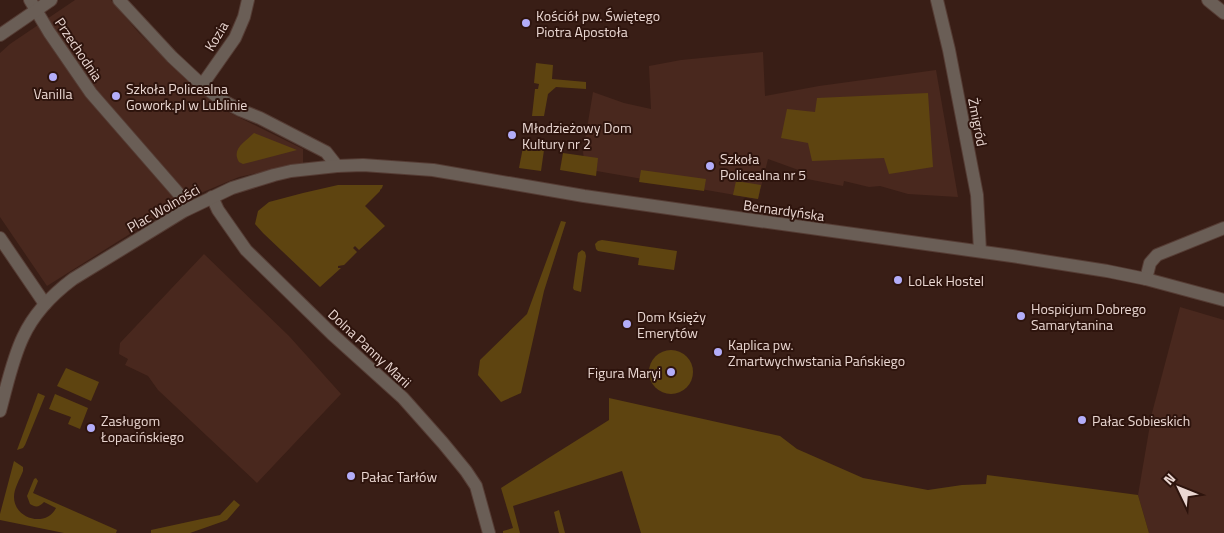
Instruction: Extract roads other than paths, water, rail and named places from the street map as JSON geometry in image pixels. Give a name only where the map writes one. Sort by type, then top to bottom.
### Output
[{"type":"street","points":[[0,35],[33,5],[51,0]]},
{"type":"street","points":[[119,0],[172,57],[220,99],[326,152],[337,166]]},
{"type":"street","name":"Kozia","points":[[202,85],[235,38],[244,17],[248,0]]},
{"type":"street","name":"Żmigród","points":[[937,0],[949,50],[977,195],[980,251]]},
{"type":"street","points":[[1208,0],[1224,13]]},
{"type":"street","name":"Przechodnia","points":[[33,5],[48,32],[91,93],[179,194]]},
{"type":"street","name":"Bernardyńska","points":[[311,168],[388,166],[433,170],[584,196],[1107,270],[1224,300]]},
{"type":"street","name":"Plac Wolności","points":[[0,411],[24,336],[45,304],[74,279],[170,219],[212,197],[232,188],[274,175],[311,168]]},
{"type":"street","name":"Dolna Panny Marii","points":[[212,197],[218,210],[246,250],[332,334],[403,398],[443,443],[476,486],[489,533]]},
{"type":"street","points":[[1146,279],[1150,263],[1157,255],[1224,228]]},
{"type":"street","points":[[0,238],[45,304]]},
{"type":"place","name":"Kościół pw. Świętego Piotra Apostoła","points":[[526,23]]},
{"type":"place","name":"Vanilla","points":[[53,77]]},
{"type":"place","name":"Szkoła Policealna Gowork.pl w Lublinie","points":[[116,96]]},
{"type":"place","name":"Młodzieżowy Dom Kultury nr 2","points":[[512,135]]},
{"type":"place","name":"Szkoła Policealna nr 5","points":[[710,166]]},
{"type":"place","name":"LoLek Hostel","points":[[898,280]]},
{"type":"place","name":"Hospicjum Dobrego Samarytanina","points":[[1021,316]]},
{"type":"place","name":"Dom Księży Emerytów","points":[[627,324]]},
{"type":"place","name":"Kaplica pw. Zmartwychwstania Pańskiego","points":[[718,352]]},
{"type":"place","name":"Figura Maryi","points":[[671,372]]},
{"type":"place","name":"Pałac Sobieskich","points":[[1082,420]]},
{"type":"place","name":"Zasługom Łopacińskiego","points":[[91,428]]},
{"type":"place","name":"Pałac Tarłów","points":[[351,476]]}]
